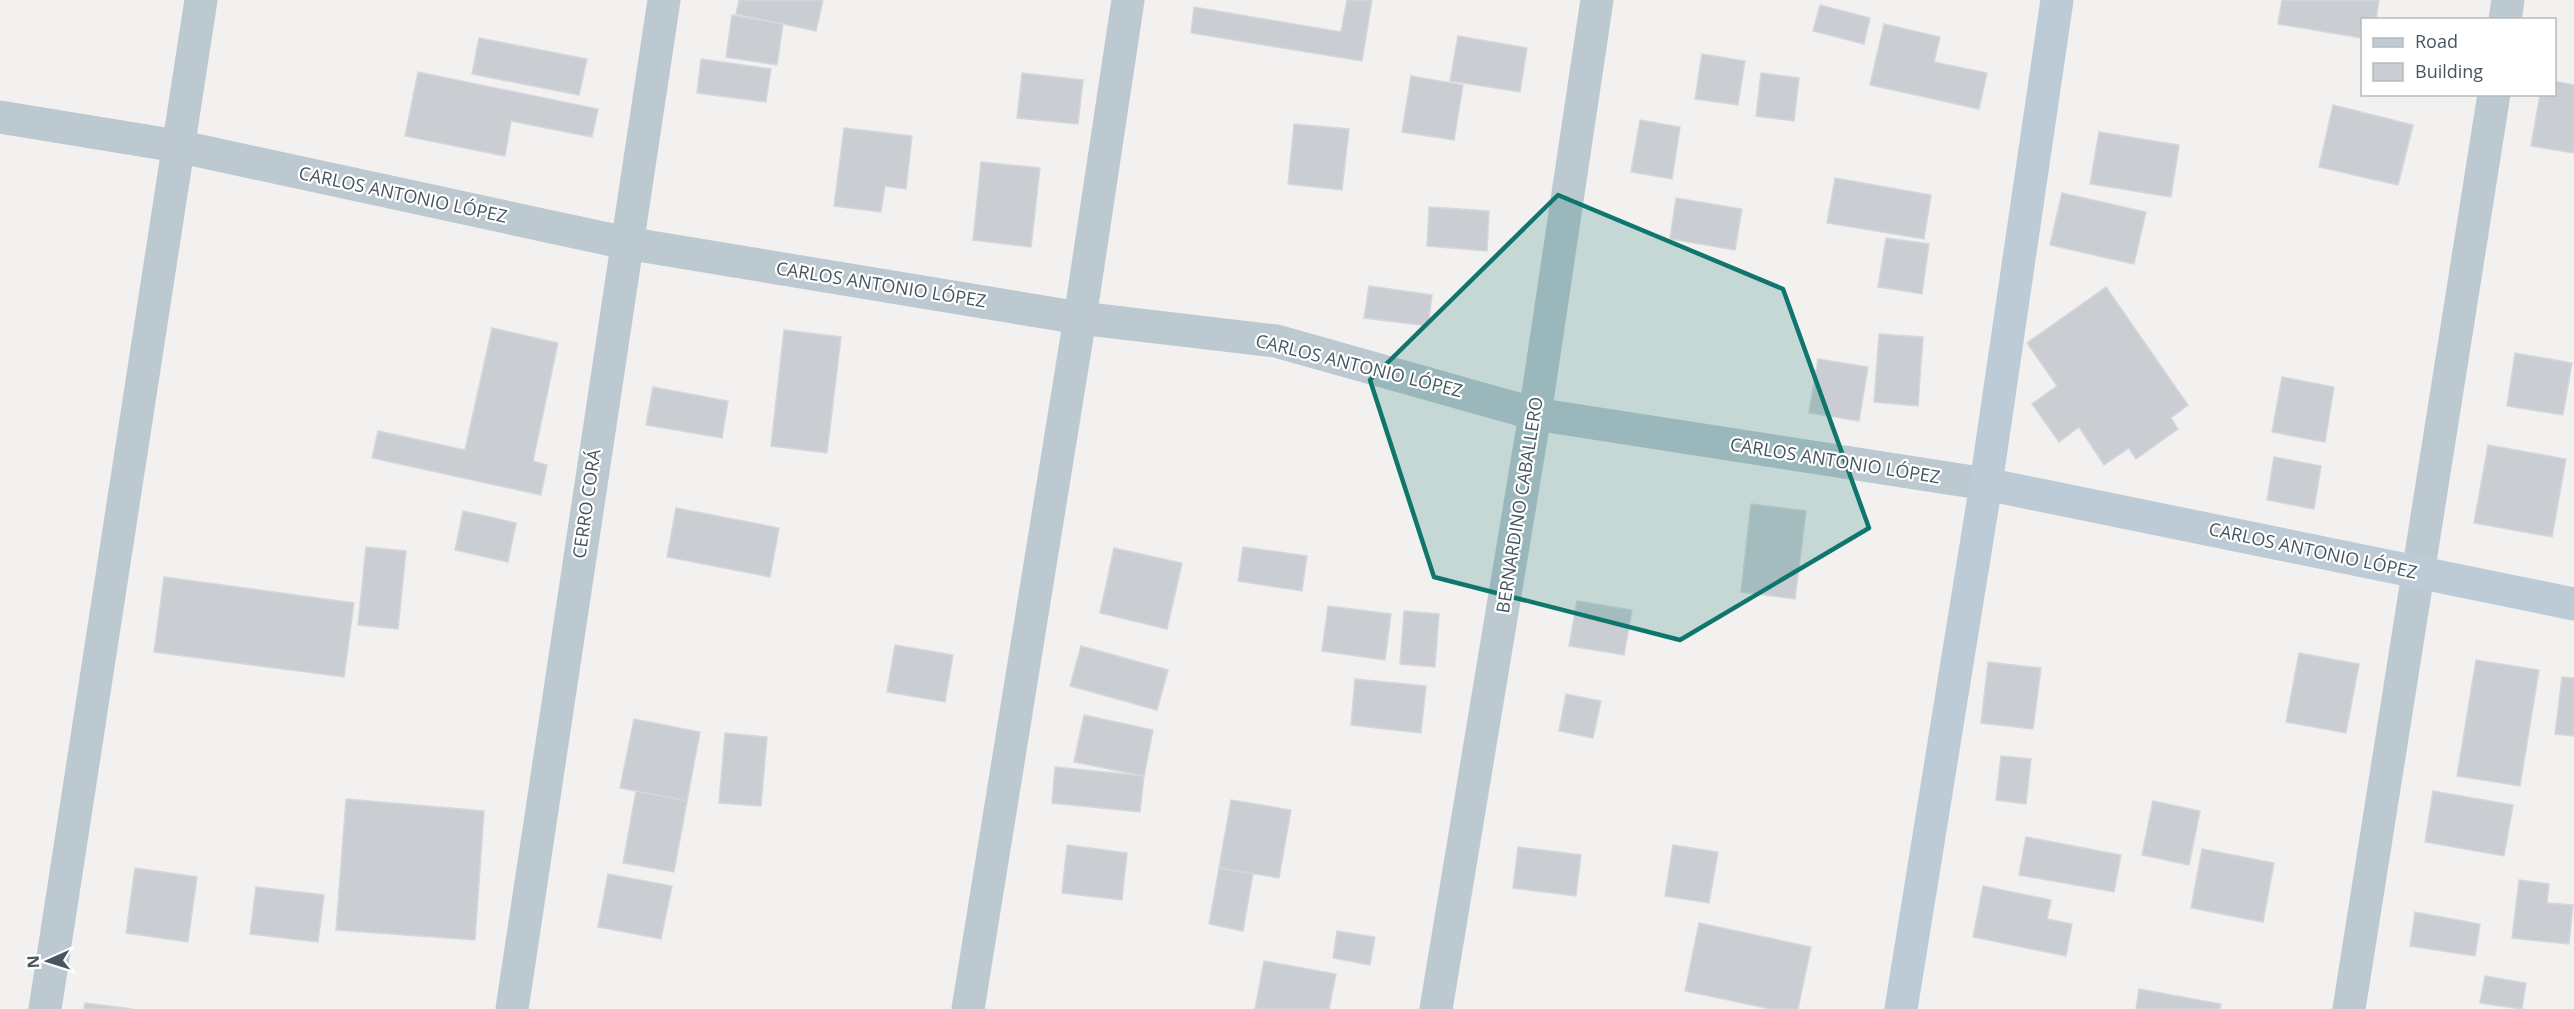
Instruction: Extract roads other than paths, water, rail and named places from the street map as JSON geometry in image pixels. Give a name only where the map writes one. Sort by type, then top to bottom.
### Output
[{"type":"street","points":[[45,1009],[201,0]]},
{"type":"street","name":"CERRO CORÁ","points":[[512,1009],[664,0]]},
{"type":"street","points":[[969,1009],[1080,318],[1128,0]]},
{"type":"street","name":"BERNARDINO CABALLERO","points":[[1436,1009],[1535,414],[1597,0]]},
{"type":"street","points":[[1901,1009],[1986,484],[2057,0]]},
{"type":"street","points":[[2505,18],[2508,0]]},
{"type":"street","points":[[2349,1009],[2420,573],[2494,96]]},
{"type":"street","name":"CARLOS ANTONIO LÓPEZ","points":[[0,117],[177,146],[626,243],[1080,318],[1276,341],[1535,414],[1986,484],[2574,604]]}]
